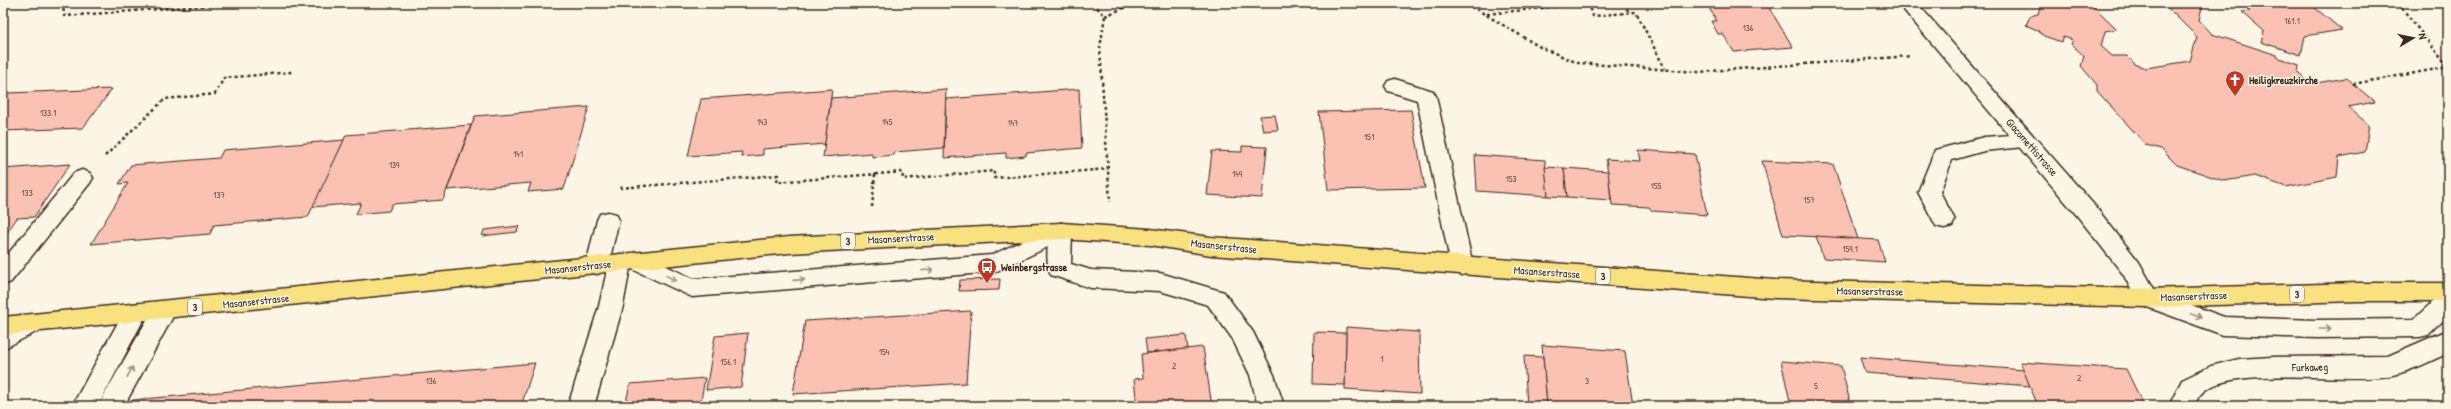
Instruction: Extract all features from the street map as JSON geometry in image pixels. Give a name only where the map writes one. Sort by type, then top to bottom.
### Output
[{"type":"main road","name":"Masanserstrasse","points":[[3,326],[164,311],[597,265],[868,240],[1061,231],[1150,237],[1211,246],[1775,289],[2147,298],[2358,292],[2448,292]]},
{"type":"street","name":"Giacomettistrasse","points":[[1908,3],[2088,212],[2131,268],[2147,298]]},
{"type":"street","points":[[1395,86],[1426,96],[1462,266]]},
{"type":"street","points":[[1944,220],[1929,192],[1943,155],[1984,144],[2026,141]]},
{"type":"street","points":[[3,276],[82,178]]},
{"type":"street","points":[[597,265],[608,220]]},
{"type":"street","points":[[581,406],[611,306],[628,262],[692,288],[995,263],[1061,231],[1059,269],[1090,279],[1160,282],[1216,298],[1241,332],[1262,375],[1271,406]]},
{"type":"street","points":[[2147,298],[2223,326],[2316,329],[2420,328],[2448,301]]},
{"type":"street","points":[[111,406],[164,311]]},
{"type":"street","points":[[85,406],[135,313]]},
{"type":"street","points":[[3,339],[30,324]]},
{"type":"street","name":"Furkaweg","points":[[2182,406],[2186,392],[2194,384],[2205,377],[2239,368],[2387,366],[2447,343],[2448,340]]},
{"type":"path","points":[[63,3],[64,16],[239,3]]},
{"type":"path","points":[[466,3],[467,5],[492,3]]},
{"type":"path","points":[[1093,3],[1105,16]]},
{"type":"path","points":[[1105,16],[1135,3]]},
{"type":"path","points":[[1466,3],[1487,14],[1540,47],[1578,63],[1698,72],[1918,56]]},
{"type":"path","points":[[1487,14],[1587,3],[1593,16],[1636,12],[1665,69]]},
{"type":"path","points":[[1624,3],[1629,13]]},
{"type":"path","points":[[2353,84],[2448,67],[2398,3]]},
{"type":"path","points":[[1105,16],[1100,48],[1110,207]]},
{"type":"path","points":[[82,178],[165,99],[215,94],[224,78],[292,72]]},
{"type":"path","points":[[618,188],[778,175],[777,182],[902,172],[903,179],[994,171],[994,178],[1108,169]]},
{"type":"path","points":[[872,210],[875,174]]},
{"type":"building","points":[[1706,3],[1766,3],[1793,47],[1734,52],[1723,34],[1718,34],[1711,21],[1717,21]]},
{"type":"building","name":"Heiligkreuzkirche","points":[[2041,3],[2091,4],[2117,29],[2105,31],[2101,46],[2112,56],[2127,56],[2136,65],[2146,68],[2190,61],[2197,37],[2165,5],[2173,4],[2172,3],[2203,3],[2199,20],[2212,34],[2277,55],[2277,57],[2299,65],[2298,73],[2310,84],[2346,78],[2375,102],[2348,107],[2369,125],[2365,152],[2339,157],[2337,177],[2286,187],[2255,176],[2224,181],[2177,165],[2161,149],[2146,145],[2097,91],[2097,85],[2081,66],[2084,56],[2071,44],[2073,40],[2063,37],[2061,42],[2044,36],[2037,30],[2026,25],[2030,16],[2038,14]]},
{"type":"building","points":[[2241,3],[2309,3],[2342,30],[2305,36],[2301,55],[2261,42],[2264,31],[2242,12],[2250,11]]},
{"type":"building","points":[[112,89],[83,128],[3,131],[3,99],[8,93]]},
{"type":"building","points":[[832,89],[825,144],[763,149],[763,155],[741,157],[742,152],[688,156],[701,99]]},
{"type":"building","points":[[946,89],[944,148],[895,152],[894,155],[872,157],[872,153],[823,157],[831,98]]},
{"type":"building","points":[[1079,89],[1082,148],[1026,153],[1026,156],[1006,158],[1006,153],[944,158],[946,99]]},
{"type":"building","points":[[589,107],[564,189],[528,192],[531,183],[447,190],[475,116]]},
{"type":"building","points":[[1411,110],[1425,188],[1328,190],[1319,112]]},
{"type":"building","points":[[1275,115],[1278,130],[1263,131],[1260,116]]},
{"type":"building","points":[[471,125],[443,200],[392,204],[389,211],[356,214],[361,203],[312,207],[346,135]]},
{"type":"building","points":[[344,140],[308,217],[214,225],[210,234],[91,244],[128,183],[119,184],[131,165],[219,158],[223,150]]},
{"type":"building","points":[[1242,146],[1267,147],[1262,198],[1207,195],[1212,151],[1242,152]]},
{"type":"building","points":[[1638,150],[1695,154],[1707,215],[1652,211],[1649,207],[1612,205],[1606,159],[1640,161]]},
{"type":"building","points":[[1475,155],[1545,160],[1548,196],[1477,191]]},
{"type":"building","points":[[1762,161],[1833,164],[1858,239],[1783,235]]},
{"type":"building","points":[[70,164],[34,217],[17,218],[3,238],[3,169]]},
{"type":"building","points":[[1545,167],[1564,168],[1567,197],[1548,196]]},
{"type":"building","points":[[1564,168],[1608,171],[1611,200],[1567,197]]},
{"type":"building","points":[[519,226],[517,232],[482,236],[484,230]]},
{"type":"building","points":[[1816,236],[1878,240],[1885,262],[1823,258]]},
{"type":"building","points":[[1000,279],[999,290],[959,291],[960,280]]},
{"type":"building","points":[[971,311],[966,383],[793,394],[805,321]]},
{"type":"building","points":[[1346,327],[1419,332],[1420,394],[1345,389]]},
{"type":"building","points":[[1314,332],[1346,333],[1345,385],[1313,384]]},
{"type":"building","points":[[748,333],[741,387],[706,390],[715,336]]},
{"type":"building","points":[[1186,335],[1188,349],[1147,353],[1145,339]]},
{"type":"building","points":[[1542,345],[1625,351],[1633,406],[1547,406]]},
{"type":"building","points":[[1203,347],[1212,406],[1137,406],[1134,379],[1143,378],[1141,354]]},
{"type":"building","points":[[1524,356],[1543,357],[1547,406],[1527,406]]},
{"type":"building","points":[[1860,357],[2024,370],[2030,386],[1865,373]]},
{"type":"building","points":[[1781,361],[1841,366],[1851,406],[1791,406]]},
{"type":"building","points":[[2020,362],[2126,369],[2144,406],[2038,406]]},
{"type":"building","points":[[535,363],[521,406],[129,406],[133,400]]},
{"type":"building","points":[[705,378],[700,406],[625,406],[630,384]]},
{"type":"place","name":"Heiligkreuzkirche","points":[[2235,97]]},
{"type":"place","name":"Weinbergstrasse","points":[[987,284]]}]
